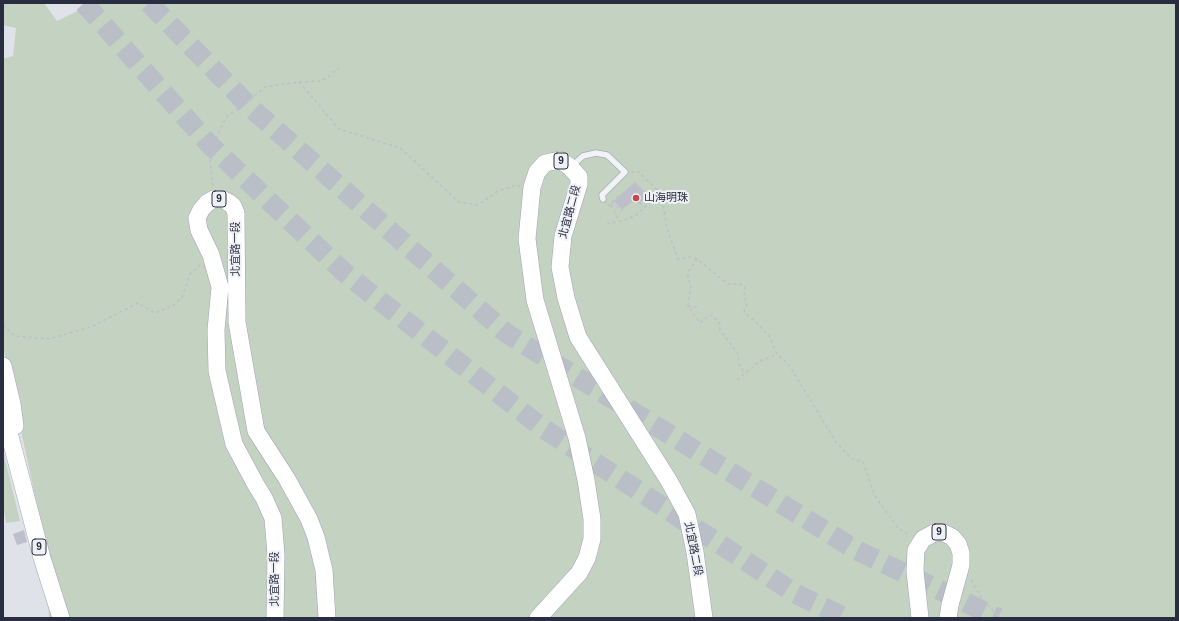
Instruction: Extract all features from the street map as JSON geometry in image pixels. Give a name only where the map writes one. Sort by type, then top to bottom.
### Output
[{"type":"main road","name":"北宜路二段","points":[[538,618],[579,573],[587,558],[592,539],[592,519],[586,480],[577,438],[536,300],[528,239],[532,187],[537,172],[545,163],[560,160],[570,167],[579,177],[579,184],[562,236],[560,267],[566,298],[578,337],[669,481],[687,514],[695,552],[704,618]]},
{"type":"main road","name":"北宜路一段","points":[[275,618],[276,555],[273,518],[264,498],[234,444],[217,371],[216,330],[220,287],[211,255],[199,230],[197,218],[204,206],[214,199],[222,199],[228,202],[233,206],[236,213],[237,322],[256,431],[287,479],[309,519],[316,537],[324,570],[327,618]]},
{"type":"main road","name":"9","points":[[3,366],[12,404],[18,440],[20,476]]},
{"type":"main road","name":"9","points":[[3,410],[42,558],[61,618]]},
{"type":"main road","name":"9","points":[[920,618],[915,571],[916,550],[923,539],[934,533],[942,532],[952,537],[958,544],[961,553],[961,565],[948,618]]},
{"type":"lane","points":[[570,167],[583,156],[596,153],[607,155],[625,172],[602,195],[604,202]]},
{"type":"path","points":[[214,199],[210,162],[218,132],[227,116],[243,106],[265,87],[299,82],[320,81],[327,78],[339,68]]},
{"type":"path","points":[[299,82],[339,129],[400,148],[459,202],[478,205],[498,191],[516,185],[532,187]]},
{"type":"path","points":[[625,172],[639,172],[656,190],[662,191],[667,229],[678,260],[690,257],[697,259],[728,284],[740,284],[745,287],[744,297],[747,304],[744,310],[747,316],[754,320],[769,336],[777,354],[789,364],[836,442],[851,458],[863,462],[875,496],[898,528],[911,537],[923,539]]},
{"type":"path","points":[[607,224],[619,222],[636,215],[656,197],[656,190]]},
{"type":"path","points":[[611,205],[612,202],[621,194]]},
{"type":"path","points":[[656,197],[662,198]]},
{"type":"path","points":[[604,202],[611,205],[619,222]]},
{"type":"path","points":[[612,202],[622,210]]},
{"type":"path","points":[[640,203],[644,208]]},
{"type":"path","points":[[3,325],[15,336],[49,339],[91,327],[138,303],[155,314],[173,306],[182,297],[190,274],[211,255]]},
{"type":"path","points":[[697,259],[688,272],[688,279],[691,284],[688,306],[700,323],[707,317],[712,316],[720,324],[720,330],[738,354],[739,364],[744,373]]},
{"type":"path","points":[[688,306],[697,307]]},
{"type":"path","points":[[737,380],[760,361],[777,354]]},
{"type":"path","points":[[961,565],[983,600],[1000,618]]},
{"type":"green space","points":[[3,3],[44,3],[57,21],[94,3],[1176,3],[1176,618],[49,618],[47,551],[3,347],[3,59],[13,56],[16,28],[3,25]]},
{"type":"green space","points":[[3,451],[20,521],[6,523],[3,504]]},
{"type":"building","name":"山海明珠","points":[[635,182],[648,196],[638,204],[634,200],[622,210],[614,201]]},
{"type":"building","points":[[24,530],[27,542],[17,545],[13,534]]},
{"type":"tunnel","points":[[84,3],[209,144],[347,275],[544,429],[796,594],[846,618]]},
{"type":"tunnel","points":[[149,3],[251,108],[506,333],[856,550],[998,618]]},
{"type":"place","name":"山海明珠","points":[[636,198]]}]
